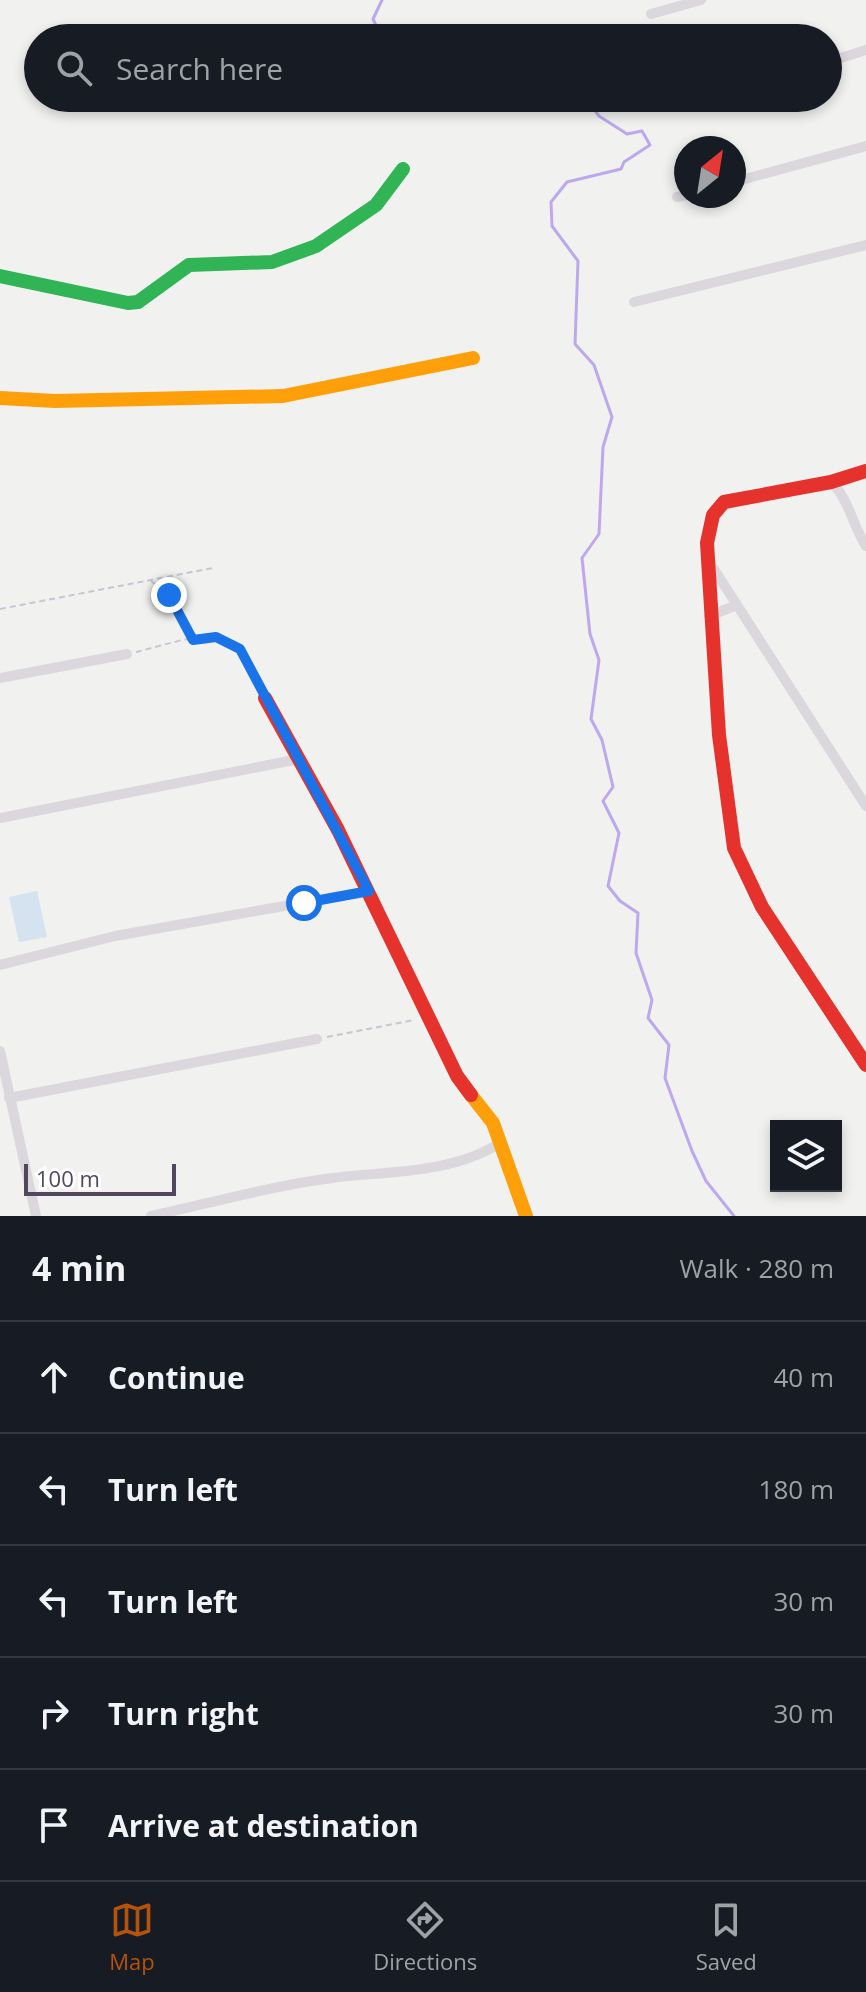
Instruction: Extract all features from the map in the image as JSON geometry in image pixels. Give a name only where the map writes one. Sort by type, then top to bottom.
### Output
[{"type":"street","points":[[651,14],[701,0]]},
{"type":"street","points":[[842,58],[866,50]]},
{"type":"street","points":[[746,179],[866,146]]},
{"type":"street","points":[[0,276],[135,303],[155,293],[181,267],[194,263],[252,265],[302,251],[366,214],[390,190],[403,169]]},
{"type":"street","points":[[634,302],[866,245]]},
{"type":"street","points":[[0,398],[55,401],[283,396],[346,386],[473,358]]},
{"type":"street","points":[[866,471],[831,482],[724,502],[710,526],[707,558],[719,735],[732,833],[740,866],[762,907],[866,1065]]},
{"type":"street","points":[[845,496],[851,477]]},
{"type":"street","points":[[831,482],[845,496],[851,519],[866,546]]},
{"type":"street","points":[[707,558],[866,806]]},
{"type":"street","points":[[709,616],[737,605]]},
{"type":"street","points":[[0,678],[127,654]]},
{"type":"street","points":[[265,698],[369,891],[457,1076],[487,1114],[526,1216]]},
{"type":"street","points":[[0,818],[299,759]]},
{"type":"street","points":[[0,965],[115,936],[369,891]]},
{"type":"street","points":[[9,1098],[317,1039]]},
{"type":"street","points":[[0,1051],[36,1216]]},
{"type":"street","points":[[151,1216],[330,1178],[417,1169],[482,1152],[500,1143]]},
{"type":"path","points":[[0,609],[213,568]]},
{"type":"path","points":[[150,580],[169,595],[193,640]]},
{"type":"path","points":[[127,654],[216,637],[240,649],[265,698]]},
{"type":"path","points":[[317,1039],[408,1021],[430,1020]]},
{"type":"shaded area","points":[[37,891],[47,937],[19,942],[9,897]]},
{"type":"waterway","points":[[375,24],[373,19],[382,0]]},
{"type":"waterway","points":[[596,112],[627,134],[642,131],[650,145],[624,162],[621,169],[567,182],[551,202],[552,226],[578,261],[575,344],[594,365],[612,417],[603,447],[599,534],[582,558],[590,634],[599,660],[591,719],[602,740],[613,787],[603,801],[619,833],[608,886],[620,901],[638,913],[636,953],[652,1000],[648,1018],[669,1045],[665,1078],[706,1181],[734,1216]]},
{"type":"traffic: fast","points":[[0,276],[128,303],[138,302],[189,265],[272,262],[316,246],[376,205],[403,169]]},
{"type":"traffic: slow","points":[[0,398],[55,401],[283,396],[473,358]]},
{"type":"traffic: slow","points":[[471,1095],[493,1123],[526,1216]]},
{"type":"traffic: jam","points":[[866,471],[831,482],[724,502],[713,515],[707,543],[719,735],[734,848],[762,907],[866,1065]]},
{"type":"traffic: jam","points":[[265,698],[338,830],[457,1076],[471,1095]]},
{"type":"route","points":[[169,595],[193,640],[216,637],[240,649],[369,891],[304,903]]}]
